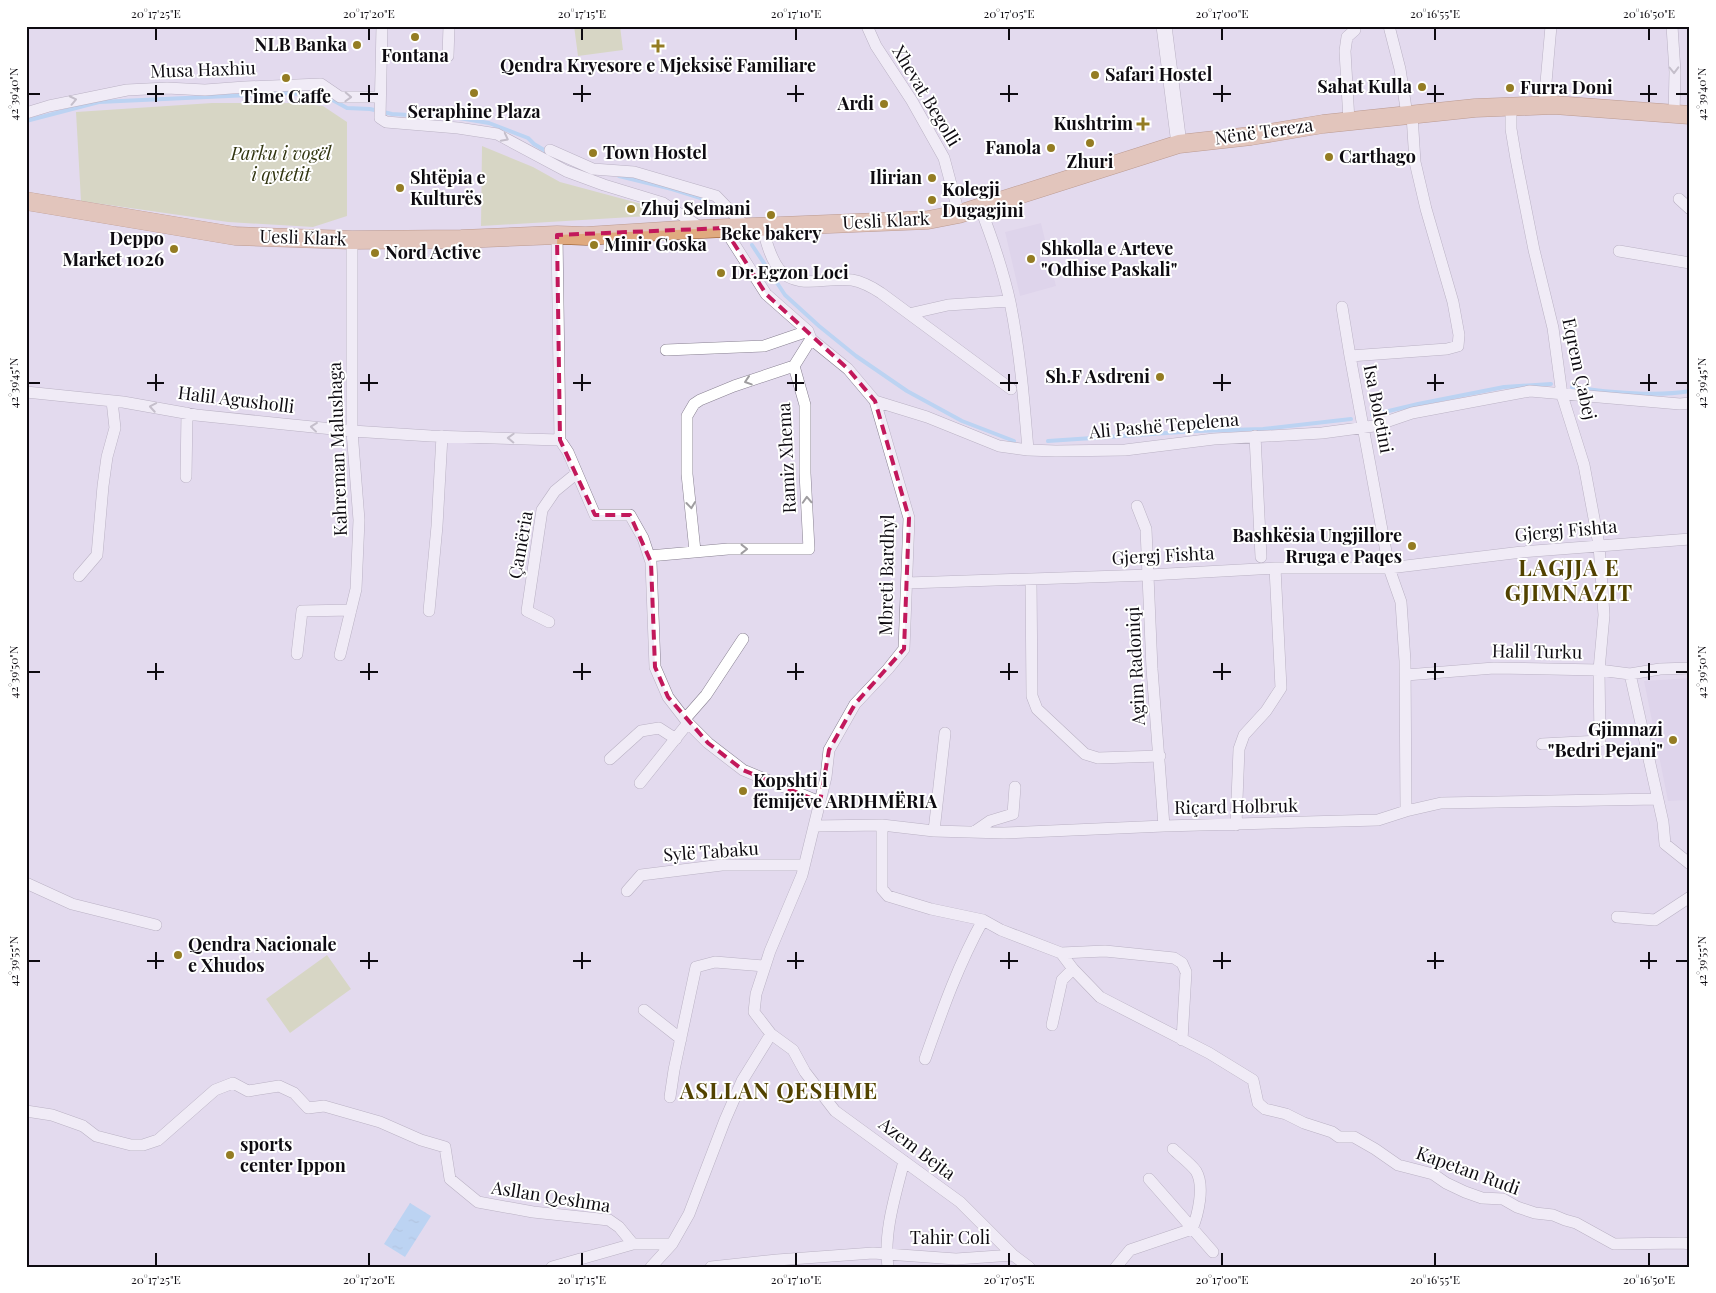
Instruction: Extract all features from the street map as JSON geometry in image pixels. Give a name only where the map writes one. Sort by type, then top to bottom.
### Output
[{"type":"main road","name":"Nënë Tereza","points":[[1179,144],[1349,121],[1475,108],[1554,105],[1682,115]]},
{"type":"main road","name":"Uesli Klark","points":[[26,201],[235,236],[352,240],[461,239],[557,234],[586,236],[724,228],[928,220],[959,214],[1179,144]]},
{"type":"street","points":[[380,107],[382,26]]},
{"type":"street","points":[[448,56],[449,26]]},
{"type":"street","name":"Xhevat Begolli","points":[[866,26],[876,46],[912,101],[944,158],[959,214]]},
{"type":"street","points":[[1164,26],[1179,144]]},
{"type":"street","points":[[1349,121],[1345,51],[1347,37],[1355,30],[1355,26]]},
{"type":"street","points":[[1389,26],[1409,115]]},
{"type":"street","points":[[1544,105],[1551,26]]},
{"type":"street","points":[[1672,26],[1675,72],[1682,115]]},
{"type":"street","name":"Musa Haxhiu","points":[[26,113],[49,106],[127,90],[167,88],[205,90],[320,84],[340,97],[380,107],[386,122],[458,128],[498,134],[566,171],[663,203],[703,229]]},
{"type":"street","name":"Eqrem Çabej","points":[[1511,106],[1516,159],[1534,250],[1553,328],[1562,395],[1584,465],[1600,545],[1604,615],[1599,670]]},
{"type":"street","name":"Isa Boletini","points":[[1406,811],[1406,675],[1401,602],[1389,568],[1350,356],[1447,349],[1458,346],[1459,336],[1453,302],[1426,209],[1415,162],[1409,115]]},
{"type":"street","points":[[550,150],[593,168],[634,172],[716,196],[754,227],[778,269],[789,279],[802,281],[851,280],[869,286],[1010,389]]},
{"type":"street","points":[[1678,199],[1690,209]]},
{"type":"street","points":[[980,207],[1010,301],[1024,396],[1028,450]]},
{"type":"street","name":"Mbreti Bardhyl","points":[[724,228],[766,294],[848,369],[875,401],[909,518],[904,649],[855,704],[829,750],[826,777],[804,865],[756,994],[754,1012],[771,1034]]},
{"type":"street","points":[[557,234],[560,440],[568,452],[595,515],[630,515],[643,538],[649,556],[655,667],[668,697],[708,743],[743,770],[782,788],[820,802]]},
{"type":"street","name":"Kahreman Malushaga","points":[[340,655],[356,589],[359,520],[352,430],[352,240]]},
{"type":"street","points":[[1619,251],[1690,263]]},
{"type":"street","points":[[913,312],[948,305],[1010,301]]},
{"type":"street","points":[[1342,307],[1350,356]]},
{"type":"street","points":[[666,350],[764,346],[809,335]]},
{"type":"street","points":[[649,556],[695,551],[687,474],[687,416],[694,404],[734,386],[794,366],[809,335]]},
{"type":"street","name":"Ramiz Xhema","points":[[695,551],[809,548],[805,473],[805,405],[794,366]]},
{"type":"street","name":"Ali Pashë Tepelena","points":[[875,401],[928,417],[999,446],[1028,450],[1125,450],[1255,436],[1322,434],[1374,426],[1412,413],[1530,391],[1680,404],[1690,403]]},
{"type":"street","name":"Halil Agusholli","points":[[26,392],[112,401],[187,413],[352,430],[442,436],[560,440]]},
{"type":"street","points":[[79,576],[97,555],[107,457],[115,428],[112,401]]},
{"type":"street","points":[[186,477],[187,413]]},
{"type":"street","points":[[429,611],[437,526],[442,436]]},
{"type":"street","name":"Ali Pashë Tepelena","points":[[1255,436],[1261,557]]},
{"type":"street","name":"Çamëria","points":[[549,622],[527,611],[542,510],[556,491],[577,473]]},
{"type":"street","name":"Agim Radoniqi","points":[[1137,506],[1146,528],[1152,669],[1164,826]]},
{"type":"street","name":"Gjergj Fishta","points":[[907,583],[1275,568],[1389,568],[1522,552],[1690,538]]},
{"type":"street","points":[[1236,825],[1239,749],[1244,734],[1266,711],[1281,688],[1275,568]]},
{"type":"street","points":[[1031,579],[1032,696],[1037,709],[1085,754],[1098,758],[1160,756]]},
{"type":"street","points":[[297,654],[302,611],[351,610]]},
{"type":"street","points":[[640,783],[676,739],[742,640]]},
{"type":"street","name":"Halil Turku","points":[[1406,675],[1494,668],[1599,670],[1600,741],[1542,744]]},
{"type":"street","points":[[1599,670],[1630,674],[1660,669],[1690,668]]},
{"type":"street","points":[[1630,674],[1663,822],[1665,844],[1690,864]]},
{"type":"street","points":[[610,759],[641,731],[660,728],[676,739]]},
{"type":"street","points":[[934,831],[945,733]]},
{"type":"street","points":[[974,832],[990,821],[1013,814],[1015,787]]},
{"type":"street","name":"Riçard Holbruk","points":[[814,826],[882,825],[934,831],[1004,833],[1378,820],[1441,803],[1657,799]]},
{"type":"street","points":[[882,825],[882,889],[888,896],[931,909],[983,920],[1000,930],[1061,953],[1105,951],[1174,958],[1182,963],[1186,972],[1182,1040]]},
{"type":"street","name":"Sylë Tabaku","points":[[627,891],[641,875],[722,865],[804,865]]},
{"type":"street","points":[[26,883],[72,904],[156,925]]},
{"type":"street","points":[[1616,918],[1655,920],[1690,896]]},
{"type":"street","points":[[925,1059],[951,986],[968,947],[983,920]]},
{"type":"street","name":"Kapetan Rudi","points":[[1061,953],[1073,970],[1100,997],[1209,1053],[1254,1080],[1258,1103],[1266,1109],[1286,1114],[1304,1123],[1332,1132],[1339,1137],[1354,1137],[1398,1165],[1433,1174],[1452,1186],[1482,1198],[1502,1199],[1535,1213],[1553,1215],[1576,1223],[1614,1244],[1690,1244]]},
{"type":"street","points":[[670,1098],[674,1070],[696,967],[715,962],[765,966]]},
{"type":"street","points":[[1052,1025],[1062,980],[1073,970]]},
{"type":"street","points":[[644,1010],[681,1039]]},
{"type":"street","points":[[656,1266],[672,1244],[689,1214],[704,1172],[742,1081],[771,1034]]},
{"type":"street","name":"Azem Bejta","points":[[771,1034],[793,1050],[805,1072],[835,1111],[960,1202],[1028,1267]]},
{"type":"street","name":"Asllan Qeshma","points":[[26,1111],[52,1115],[83,1126],[96,1136],[131,1145],[143,1145],[158,1140],[216,1090],[233,1083],[248,1091],[279,1086],[294,1093],[308,1108],[324,1106],[380,1122],[421,1140],[445,1147],[450,1179],[478,1202],[533,1212],[609,1220],[619,1227],[633,1244]]},
{"type":"street","points":[[1116,1267],[1130,1250],[1192,1229],[1198,1215],[1201,1194],[1197,1172],[1173,1149]]},
{"type":"street","name":"Tahir Coli","points":[[888,1267],[886,1254],[893,1204],[904,1161]]},
{"type":"street","points":[[1150,1179],[1213,1252]]},
{"type":"street","points":[[552,1267],[633,1244],[672,1244]]},
{"type":"street","name":"Tahir Coli","points":[[711,1267],[873,1253],[956,1259],[1013,1254]]},
{"type":"highlighted area","points":[[724,228],[766,294],[848,369],[875,401],[909,518],[904,649],[855,704],[829,750],[820,802],[743,770],[708,743],[668,697],[655,667],[651,562],[630,515],[595,515],[560,440],[557,235]]},
{"type":"shaded area","points":[[434,170],[468,173],[466,209],[432,207]]},
{"type":"shaded area","name":"Shkolla e Arteve \"Odhise Paskali\"","points":[[1041,223],[1056,286],[1020,296],[1005,232]]},
{"type":"shaded area","name":"Gjimnazi \"Bedri Pejani\"","points":[[1690,678],[1690,800],[1668,801],[1644,681]]},
{"type":"green space","points":[[574,26],[620,26],[623,50],[578,56]]},
{"type":"green space","name":"Parku i vogël i qytetit","points":[[212,103],[294,103],[323,106],[347,122],[347,216],[313,227],[228,222],[81,201],[76,112]]},
{"type":"green space","points":[[482,146],[533,167],[560,182],[653,207],[664,211],[665,215],[481,226]]},
{"type":"green space","points":[[327,955],[351,989],[290,1033],[266,999]]},
{"type":"water","points":[[410,1203],[431,1216],[405,1257],[384,1244]]},
{"type":"waterway","points":[[26,121],[99,102],[291,93],[329,98],[347,108],[370,109],[392,114],[441,115],[489,123],[528,138],[549,153]]},
{"type":"waterway","points":[[619,176],[707,200]]},
{"type":"waterway","points":[[752,245],[785,295],[856,356],[907,391],[962,421],[1014,441]]},
{"type":"waterway","points":[[1372,415],[1504,387],[1551,384]]},
{"type":"waterway","points":[[1572,387],[1646,394],[1690,391]]},
{"type":"waterway","points":[[1048,441],[1196,431],[1263,429],[1351,419]]},
{"type":"place","name":"Fontana","points":[[415,37]]},
{"type":"place","name":"NLB Banka","points":[[357,45]]},
{"type":"place","name":"Qendra Kryesore e Mjeksisë Familiare","points":[[658,46]]},
{"type":"place","name":"Safari Hostel","points":[[1095,75]]},
{"type":"place","name":"Time Caffe","points":[[286,78]]},
{"type":"place","name":"Sahat Kulla","points":[[1422,87]]},
{"type":"place","name":"Furra Doni","points":[[1510,88]]},
{"type":"place","name":"Seraphine Plaza","points":[[474,93]]},
{"type":"place","name":"Ardi","points":[[884,104]]},
{"type":"place","name":"Kushtrim","points":[[1143,124]]},
{"type":"place","name":"Zhuri","points":[[1090,143]]},
{"type":"place","name":"Fanola","points":[[1051,148]]},
{"type":"place","name":"Town Hostel","points":[[593,153]]},
{"type":"place","name":"Carthago","points":[[1329,157]]},
{"type":"place","name":"Ilirian","points":[[932,178]]},
{"type":"place","name":"Shtëpia e Kulturës","points":[[400,188]]},
{"type":"place","name":"Kolegji Dugagjini","points":[[932,200]]},
{"type":"place","name":"Zhuj Selmani","points":[[631,209]]},
{"type":"place","name":"Beke bakery","points":[[771,215]]},
{"type":"place","name":"Minir Goska","points":[[594,245]]},
{"type":"place","name":"Deppo Market 1026","points":[[174,249]]},
{"type":"place","name":"Nord Active","points":[[375,253]]},
{"type":"place","name":"Shkolla e Arteve \"Odhise Paskali\"","points":[[1031,259]]},
{"type":"place","name":"Dr.Egzon Loci","points":[[721,273]]},
{"type":"place","name":"Sh.F Asdreni","points":[[1160,377]]},
{"type":"place","name":"Bashkësia Ungjillore Rruga e Paqes","points":[[1412,546]]},
{"type":"place","name":"Gjimnazi \"Bedri Pejani\"","points":[[1673,740]]},
{"type":"place","name":"Kopshti i fëmijëve ARDHMËRIA","points":[[743,791]]},
{"type":"place","name":"Qendra Nacionale e Xhudos","points":[[178,955]]},
{"type":"place","name":"sports center Ippon","points":[[230,1155]]},
{"type":"district","name":"LAGJJA E GJIMNAZIT","points":[[1569,580]]},
{"type":"district","name":"ASLLAN QESHME","points":[[779,1091]]}]
